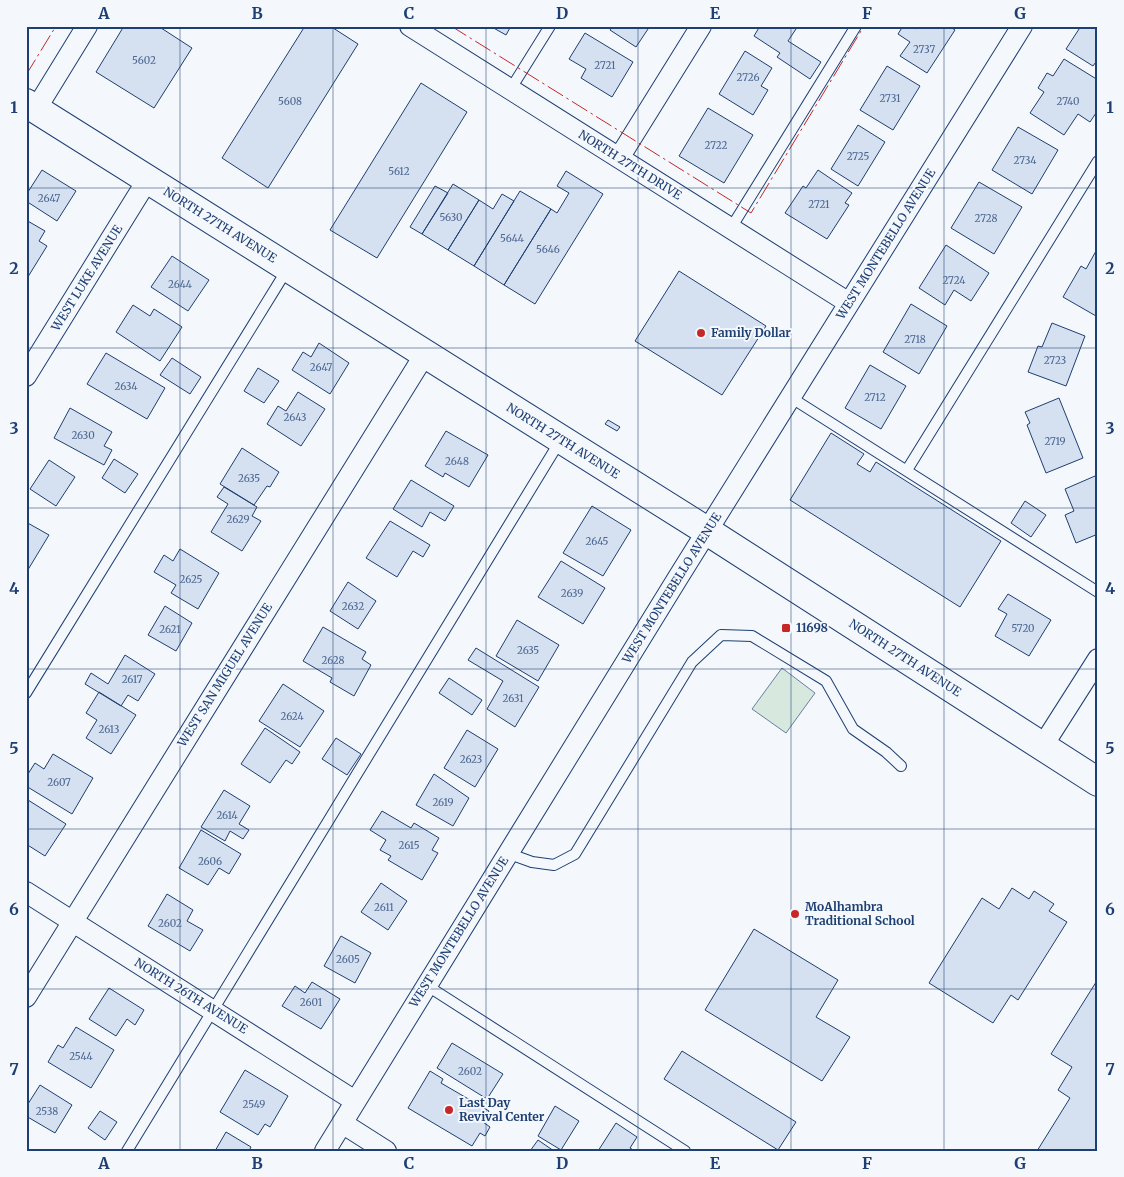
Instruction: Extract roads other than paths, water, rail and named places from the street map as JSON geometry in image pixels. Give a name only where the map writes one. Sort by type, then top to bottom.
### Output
[{"type":"main road","name":"NORTH 27TH AVENUE","points":[[31,106],[561,440],[708,530],[1098,782]]},
{"type":"street","points":[[31,106],[87,26]]},
{"type":"street","name":"NORTH 27TH DRIVE","points":[[410,26],[849,304]]},
{"type":"street","points":[[619,158],[701,26]]},
{"type":"street","name":"WEST MONTEBELLO AVENUE","points":[[325,1151],[790,397],[1022,26]]},
{"type":"street","name":"WEST LUKE AVENUE","points":[[26,376],[148,179]]},
{"type":"street","name":"WEST SAN MIGUEL AVENUE","points":[[26,997],[425,354]]},
{"type":"street","points":[[1042,747],[1098,659]]},
{"type":"street","name":"NORTH 26TH AVENUE","points":[[26,892],[355,1101]]},
{"type":"street","points":[[342,1123],[386,1151]]},
{"type":"lane","points":[[510,90],[550,26]]},
{"type":"lane","points":[[731,228],[856,26]]},
{"type":"lane","points":[[907,470],[1098,161]]},
{"type":"lane","points":[[26,693],[288,268]]},
{"type":"lane","points":[[790,397],[1098,592]]},
{"type":"lane","points":[[127,1151],[561,440]]},
{"type":"lane","points":[[508,853],[532,862],[554,865],[575,854],[692,662],[721,635],[752,636],[826,681],[853,729],[901,766]]},
{"type":"lane","points":[[426,985],[685,1151]]},
{"type":"place","name":"Family Dollar","points":[[701,333]]},
{"type":"place","name":"11698","points":[[786,628]]},
{"type":"place","name":"MoAlhambra Traditional School","points":[[795,914]]},
{"type":"place","name":"Last Day Revival Center","points":[[449,1110]]}]
